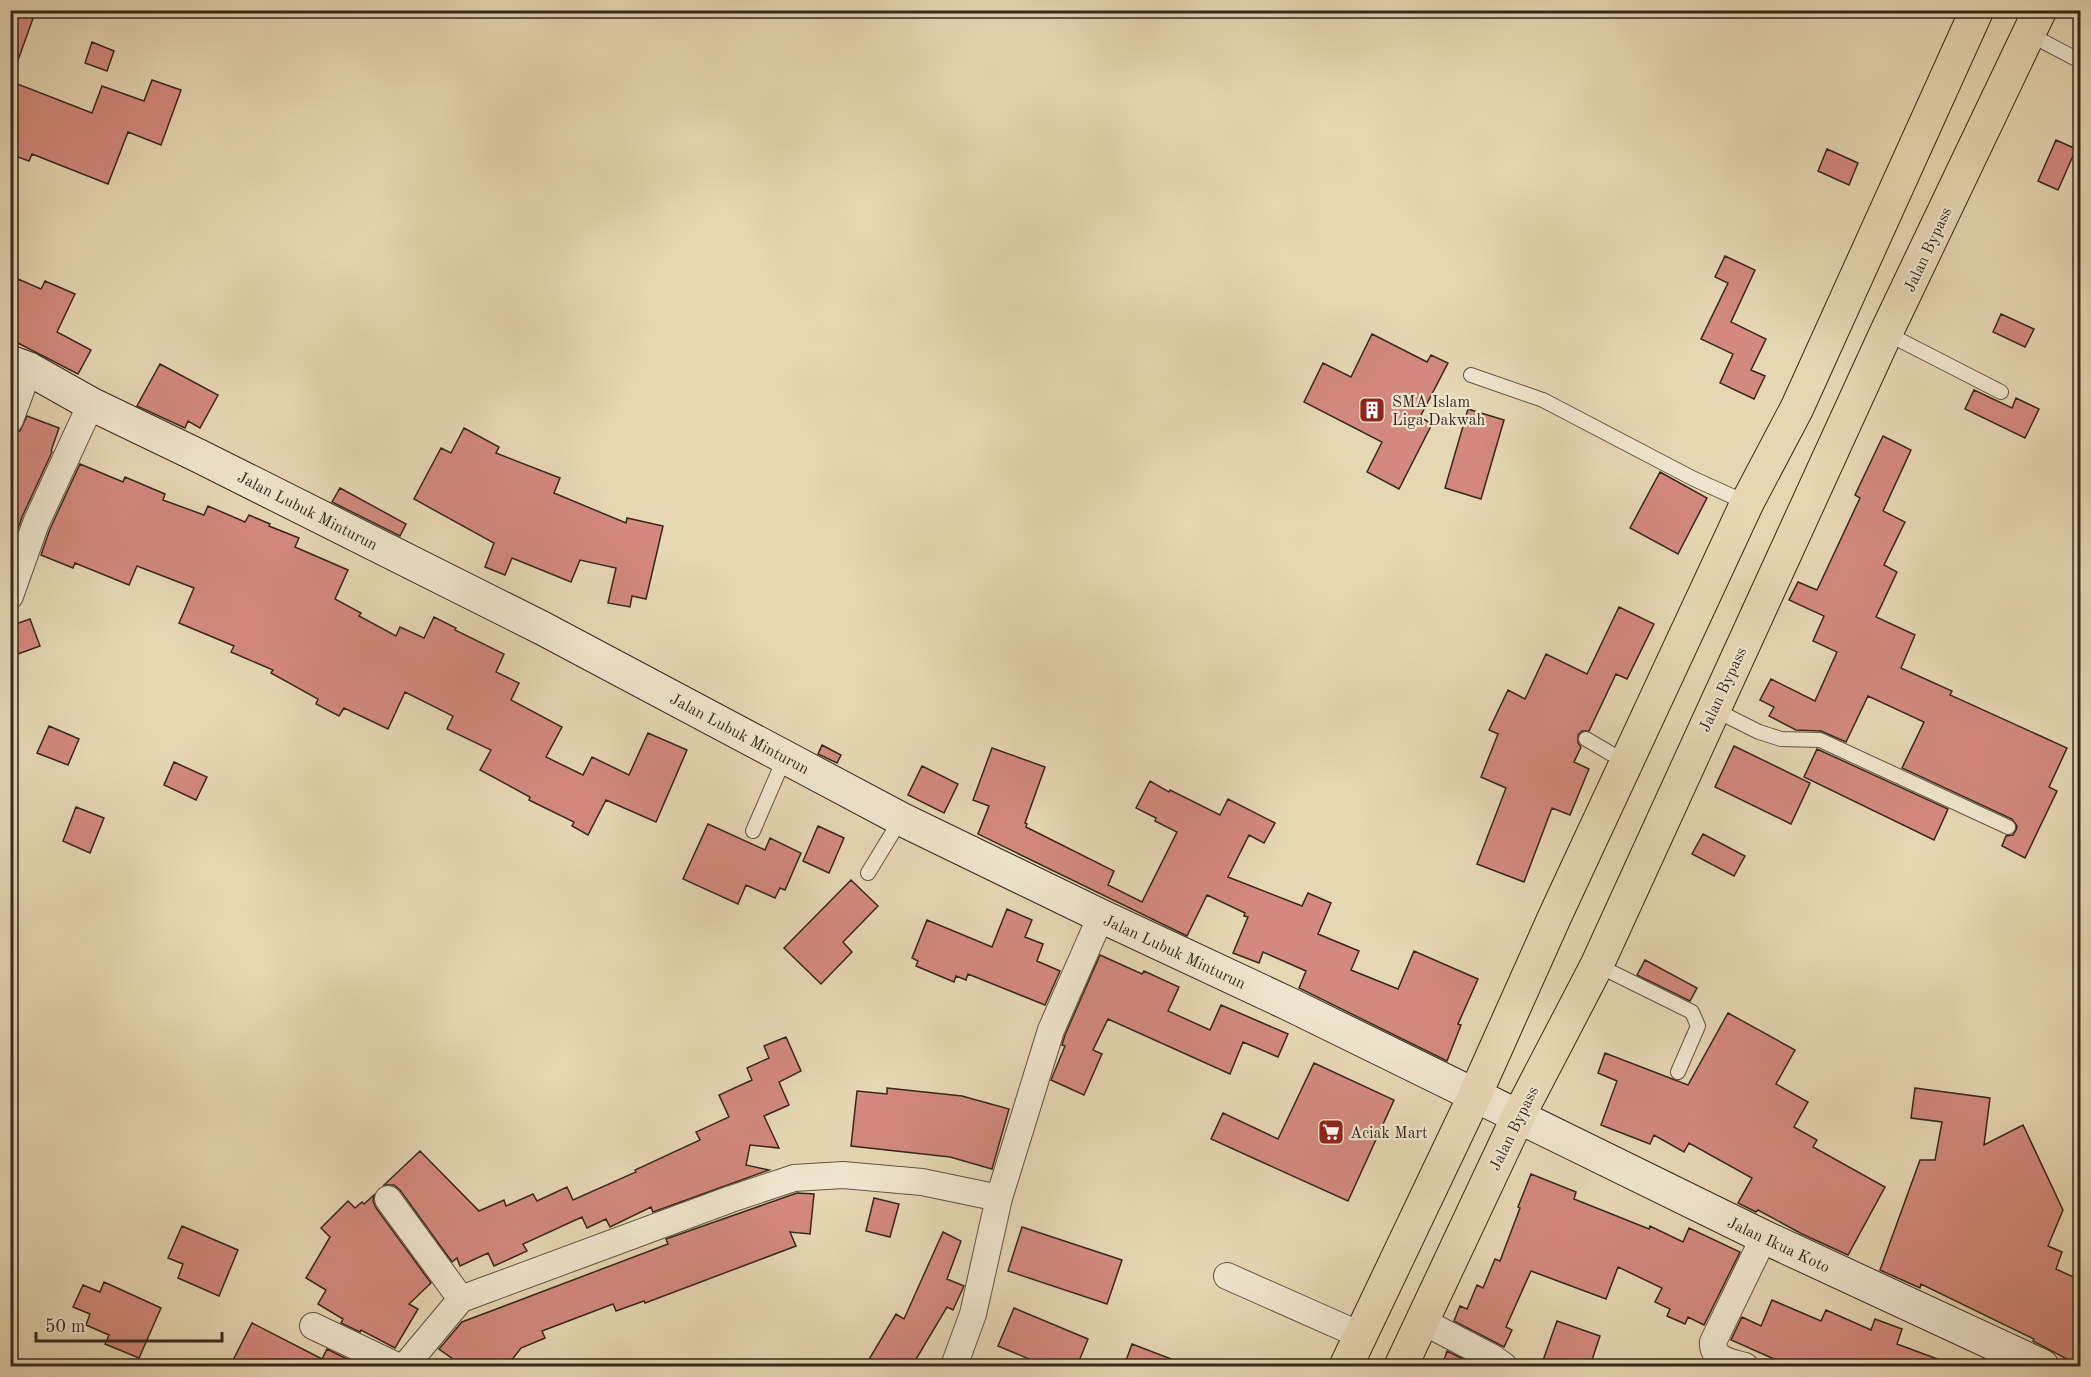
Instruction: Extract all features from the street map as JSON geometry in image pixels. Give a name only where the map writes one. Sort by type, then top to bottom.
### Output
[{"type":"highway","points":[[1346,1366],[1475,1095],[1555,916],[1628,763],[1747,502],[1797,408],[1977,10]]},
{"type":"highway","name":"Jalan Bypass","points":[[1401,1366],[1519,1115],[1597,966],[1886,333],[2034,22]]},
{"type":"highway","points":[[1797,408],[1842,432]]},
{"type":"street","name":"Jalan Lubuk Minturun","points":[[20,365],[91,404],[200,456],[542,628],[901,819],[1519,1115]]},
{"type":"street","points":[[10,420],[20,365]]},
{"type":"street","points":[[10,596],[36,523],[91,404]]},
{"type":"street","points":[[954,1366],[973,1314],[999,1198],[1051,1030],[1101,916]]},
{"type":"street","name":"Jalan Ikua Koto","points":[[1519,1115],[1594,1155],[1764,1237],[2042,1366]]},
{"type":"street","points":[[405,1366],[461,1299],[731,1198],[794,1178],[843,1175],[922,1182],[999,1198]]},
{"type":"street","points":[[388,1199],[461,1299]]},
{"type":"street","points":[[1746,1366],[1719,1358],[1714,1353],[1713,1342],[1764,1237]]},
{"type":"street","points":[[1227,1276],[1360,1335]]},
{"type":"street","points":[[1422,1321],[1504,1366]]},
{"type":"street","points":[[313,1326],[397,1366]]},
{"type":"lane","points":[[2034,22],[2080,61]]},
{"type":"lane","points":[[1886,333],[2001,392]]},
{"type":"lane","points":[[1471,375],[1544,400],[1694,479],[1747,502]]},
{"type":"lane","points":[[1713,709],[1760,732],[1781,739],[1820,740],[2008,827]]},
{"type":"lane","points":[[1586,740],[1628,763]]},
{"type":"lane","points":[[753,831],[785,757]]},
{"type":"lane","points":[[868,873],[901,819]]},
{"type":"lane","points":[[1597,966],[1692,1012],[1698,1026],[1678,1072]]},
{"type":"building","points":[[10,10],[36,10],[13,74],[10,73]]},
{"type":"building","points":[[92,42],[114,51],[107,71],[85,63]]},
{"type":"building","points":[[152,80],[181,90],[161,145],[128,132],[108,184],[32,154],[29,161],[10,154],[10,81],[92,113],[102,86],[144,101]]},
{"type":"building","points":[[2056,140],[2076,149],[2058,190],[2038,181]]},
{"type":"building","points":[[1827,149],[1858,163],[1849,185],[1818,171]]},
{"type":"building","points":[[1725,256],[1755,270],[1731,322],[1766,339],[1751,370],[1765,376],[1754,399],[1720,383],[1733,354],[1701,339],[1728,283],[1715,277]]},
{"type":"building","points":[[18,279],[41,289],[45,281],[75,294],[57,332],[91,350],[78,374],[10,339],[10,296]]},
{"type":"building","points":[[2001,314],[2034,329],[2025,347],[1993,332]]},
{"type":"building","name":"SMA Islam Liga Dakwah","points":[[1372,334],[1427,362],[1431,355],[1448,363],[1420,417],[1432,424],[1399,489],[1367,472],[1382,442],[1304,402],[1323,363],[1351,377]]},
{"type":"building","points":[[160,364],[218,395],[200,428],[188,421],[185,428],[137,406]]},
{"type":"building","points":[[1974,390],[2012,408],[2016,398],[2039,409],[2025,438],[1965,409]]},
{"type":"building","points":[[1468,409],[1504,420],[1481,499],[1445,488]]},
{"type":"building","points":[[27,416],[59,428],[52,452],[22,517],[13,543],[10,543],[10,435],[20,431]]},
{"type":"building","points":[[464,428],[499,447],[496,453],[560,478],[554,493],[626,523],[627,518],[663,526],[646,599],[632,596],[630,607],[608,603],[616,568],[580,560],[571,582],[512,558],[505,575],[485,567],[494,543],[414,499],[441,448],[451,453]]},
{"type":"building","points":[[1883,436],[1911,450],[1883,511],[1905,522],[1884,565],[1897,572],[1876,617],[1915,635],[1901,668],[1952,691],[1950,695],[2067,748],[2049,787],[2057,791],[2025,858],[2002,846],[2006,836],[2013,835],[2016,830],[2017,826],[2012,819],[1902,768],[1924,722],[1868,696],[1846,742],[1821,731],[1796,730],[1769,716],[1774,707],[1760,700],[1771,679],[1815,701],[1837,652],[1813,641],[1824,616],[1789,600],[1798,582],[1817,590],[1860,498],[1855,495]]},
{"type":"building","points":[[80,464],[123,482],[125,477],[165,494],[163,500],[204,515],[208,506],[245,522],[249,515],[299,538],[295,547],[348,570],[335,599],[361,613],[359,616],[396,636],[400,627],[424,638],[434,617],[504,654],[496,672],[519,683],[511,700],[562,727],[546,757],[583,775],[592,757],[629,775],[648,733],[687,750],[656,822],[606,800],[588,835],[572,826],[574,822],[529,800],[530,797],[480,770],[491,750],[447,729],[453,716],[405,692],[388,729],[344,708],[339,716],[316,704],[318,699],[271,673],[273,670],[231,652],[234,646],[179,623],[194,588],[137,566],[129,585],[75,563],[73,568],[41,555],[50,529]]},
{"type":"building","points":[[1660,472],[1707,498],[1678,554],[1630,528]]},
{"type":"building","points":[[340,488],[406,524],[400,536],[332,502]]},
{"type":"building","points":[[1619,607],[1654,624],[1627,679],[1616,674],[1589,731],[1582,731],[1578,735],[1578,743],[1581,747],[1574,762],[1589,769],[1570,815],[1552,808],[1524,882],[1477,864],[1506,788],[1481,777],[1498,734],[1489,730],[1508,690],[1525,699],[1546,654],[1587,674]]},
{"type":"building","points":[[30,619],[40,646],[15,655],[10,644],[10,626]]},
{"type":"building","points":[[49,726],[79,739],[68,765],[37,753]]},
{"type":"building","points":[[822,745],[841,755],[837,763],[818,754]]},
{"type":"building","points":[[1734,746],[1810,783],[1791,824],[1715,787]]},
{"type":"building","points":[[992,748],[1045,767],[1025,823],[1026,827],[1114,871],[1108,885],[1142,902],[1177,832],[1136,808],[1150,781],[1220,815],[1228,799],[1275,823],[1264,843],[1249,835],[1228,877],[1302,906],[1308,893],[1331,903],[1318,934],[1359,951],[1351,970],[1398,989],[1414,951],[1478,979],[1458,1024],[1461,1025],[1447,1061],[1299,988],[1306,971],[1263,952],[1259,963],[1233,953],[1248,917],[1244,916],[1245,913],[1207,895],[1187,936],[978,834],[989,806],[973,800]]},
{"type":"building","points":[[1817,749],[1948,809],[1934,840],[1804,777]]},
{"type":"building","points":[[174,762],[207,777],[196,800],[164,785]]},
{"type":"building","points":[[922,766],[958,784],[944,813],[908,795]]},
{"type":"building","points":[[76,807],[104,818],[90,853],[63,841]]},
{"type":"building","points":[[708,824],[765,850],[770,838],[801,853],[785,890],[780,888],[775,898],[746,885],[738,904],[683,879]]},
{"type":"building","points":[[818,826],[844,838],[829,873],[803,861]]},
{"type":"building","points":[[1703,834],[1745,856],[1734,876],[1692,854]]},
{"type":"building","points":[[851,880],[878,906],[843,942],[852,952],[821,984],[784,948]]},
{"type":"building","points":[[1007,909],[1032,920],[1025,937],[1043,944],[1037,961],[1060,971],[1045,1005],[968,974],[966,980],[956,976],[954,982],[916,966],[918,961],[912,958],[927,920],[992,947]]},
{"type":"building","points":[[1100,955],[1142,974],[1144,971],[1179,987],[1168,1011],[1210,1030],[1221,1005],[1288,1034],[1278,1057],[1243,1042],[1230,1074],[1108,1019],[1093,1050],[1102,1054],[1084,1095],[1051,1080],[1065,1046],[1062,1045],[1065,1035]]},
{"type":"building","points":[[1645,960],[1697,988],[1690,1001],[1637,975]]},
{"type":"building","points":[[1728,1013],[1795,1050],[1776,1084],[1808,1102],[1794,1127],[1817,1140],[1813,1147],[1885,1187],[1848,1255],[1758,1210],[1756,1212],[1738,1203],[1752,1178],[1689,1143],[1684,1152],[1654,1135],[1650,1144],[1601,1125],[1617,1081],[1598,1073],[1605,1053],[1688,1085]]},
{"type":"building","points":[[786,1037],[801,1071],[779,1082],[789,1105],[764,1116],[779,1148],[750,1145],[746,1165],[769,1170],[653,1212],[651,1207],[610,1227],[606,1219],[587,1228],[582,1217],[523,1244],[527,1251],[494,1266],[488,1253],[460,1266],[457,1258],[452,1262],[400,1190],[394,1185],[384,1185],[420,1151],[479,1211],[504,1200],[506,1206],[533,1194],[537,1201],[567,1187],[573,1200],[700,1140],[696,1132],[729,1117],[719,1095],[752,1080],[747,1068],[769,1058],[764,1046]]},
{"type":"building","name":"Aciak Mart","points":[[1314,1063],[1394,1100],[1348,1201],[1211,1139],[1223,1113],[1278,1139]]},
{"type":"building","points":[[887,1088],[962,1096],[1009,1109],[992,1169],[950,1157],[851,1146],[857,1091],[887,1094]]},
{"type":"building","points":[[1915,1088],[1990,1098],[1984,1145],[2023,1125],[2063,1210],[2048,1246],[2062,1252],[2056,1269],[2080,1280],[2080,1366],[2033,1341],[2034,1339],[1921,1284],[1920,1288],[1880,1270],[1920,1160],[1935,1160],[1942,1122],[1911,1118]]},
{"type":"building","points":[[1531,1174],[1576,1192],[1574,1199],[1649,1229],[1650,1226],[1683,1242],[1689,1228],[1740,1252],[1704,1325],[1688,1317],[1685,1324],[1667,1316],[1670,1309],[1655,1302],[1662,1288],[1618,1267],[1606,1299],[1531,1271],[1506,1327],[1512,1330],[1504,1347],[1454,1321],[1460,1306],[1467,1309],[1477,1285],[1483,1288],[1495,1259],[1500,1261]]},
{"type":"building","points":[[797,1193],[814,1194],[810,1234],[790,1232],[796,1246],[645,1303],[644,1301],[616,1311],[613,1304],[542,1331],[545,1338],[521,1348],[507,1366],[463,1366],[439,1349],[462,1322],[668,1244],[666,1239]]},
{"type":"building","points":[[374,1195],[373,1201],[376,1208],[431,1283],[409,1304],[418,1309],[395,1348],[361,1330],[360,1332],[341,1323],[343,1319],[318,1304],[326,1290],[306,1278],[330,1237],[321,1228],[348,1201],[355,1208]]},
{"type":"building","points":[[874,1198],[899,1204],[890,1237],[866,1231]]},
{"type":"building","points":[[182,1226],[238,1250],[219,1296],[178,1278],[183,1264],[168,1258]]},
{"type":"building","points":[[1022,1227],[1122,1260],[1107,1304],[1008,1271]]},
{"type":"building","points":[[943,1232],[961,1241],[947,1279],[964,1286],[953,1310],[947,1307],[912,1366],[865,1366],[896,1314],[904,1319]]},
{"type":"building","points":[[104,1282],[161,1308],[139,1358],[105,1344],[109,1335],[86,1325],[90,1314],[73,1307],[83,1285],[100,1292]]},
{"type":"building","points":[[1772,1300],[1821,1321],[1826,1310],[1871,1330],[1875,1319],[1902,1329],[1897,1344],[1951,1364],[1951,1366],[1790,1366],[1731,1340],[1742,1317],[1761,1326]]},
{"type":"building","points":[[1014,1308],[1088,1339],[1077,1366],[1046,1366],[998,1346]]},
{"type":"building","points":[[1557,1321],[1600,1336],[1590,1366],[1541,1366]]},
{"type":"building","points":[[252,1323],[322,1359],[327,1349],[347,1359],[343,1366],[230,1366]]},
{"type":"building","points":[[1132,1344],[1187,1365],[1124,1366]]},
{"type":"building","points":[[1447,1351],[1477,1366],[1442,1366]]},
{"type":"place","name":"SMA Islam Liga Dakwah","points":[[1372,410]]},
{"type":"place","name":"Aciak Mart","points":[[1331,1132]]}]
